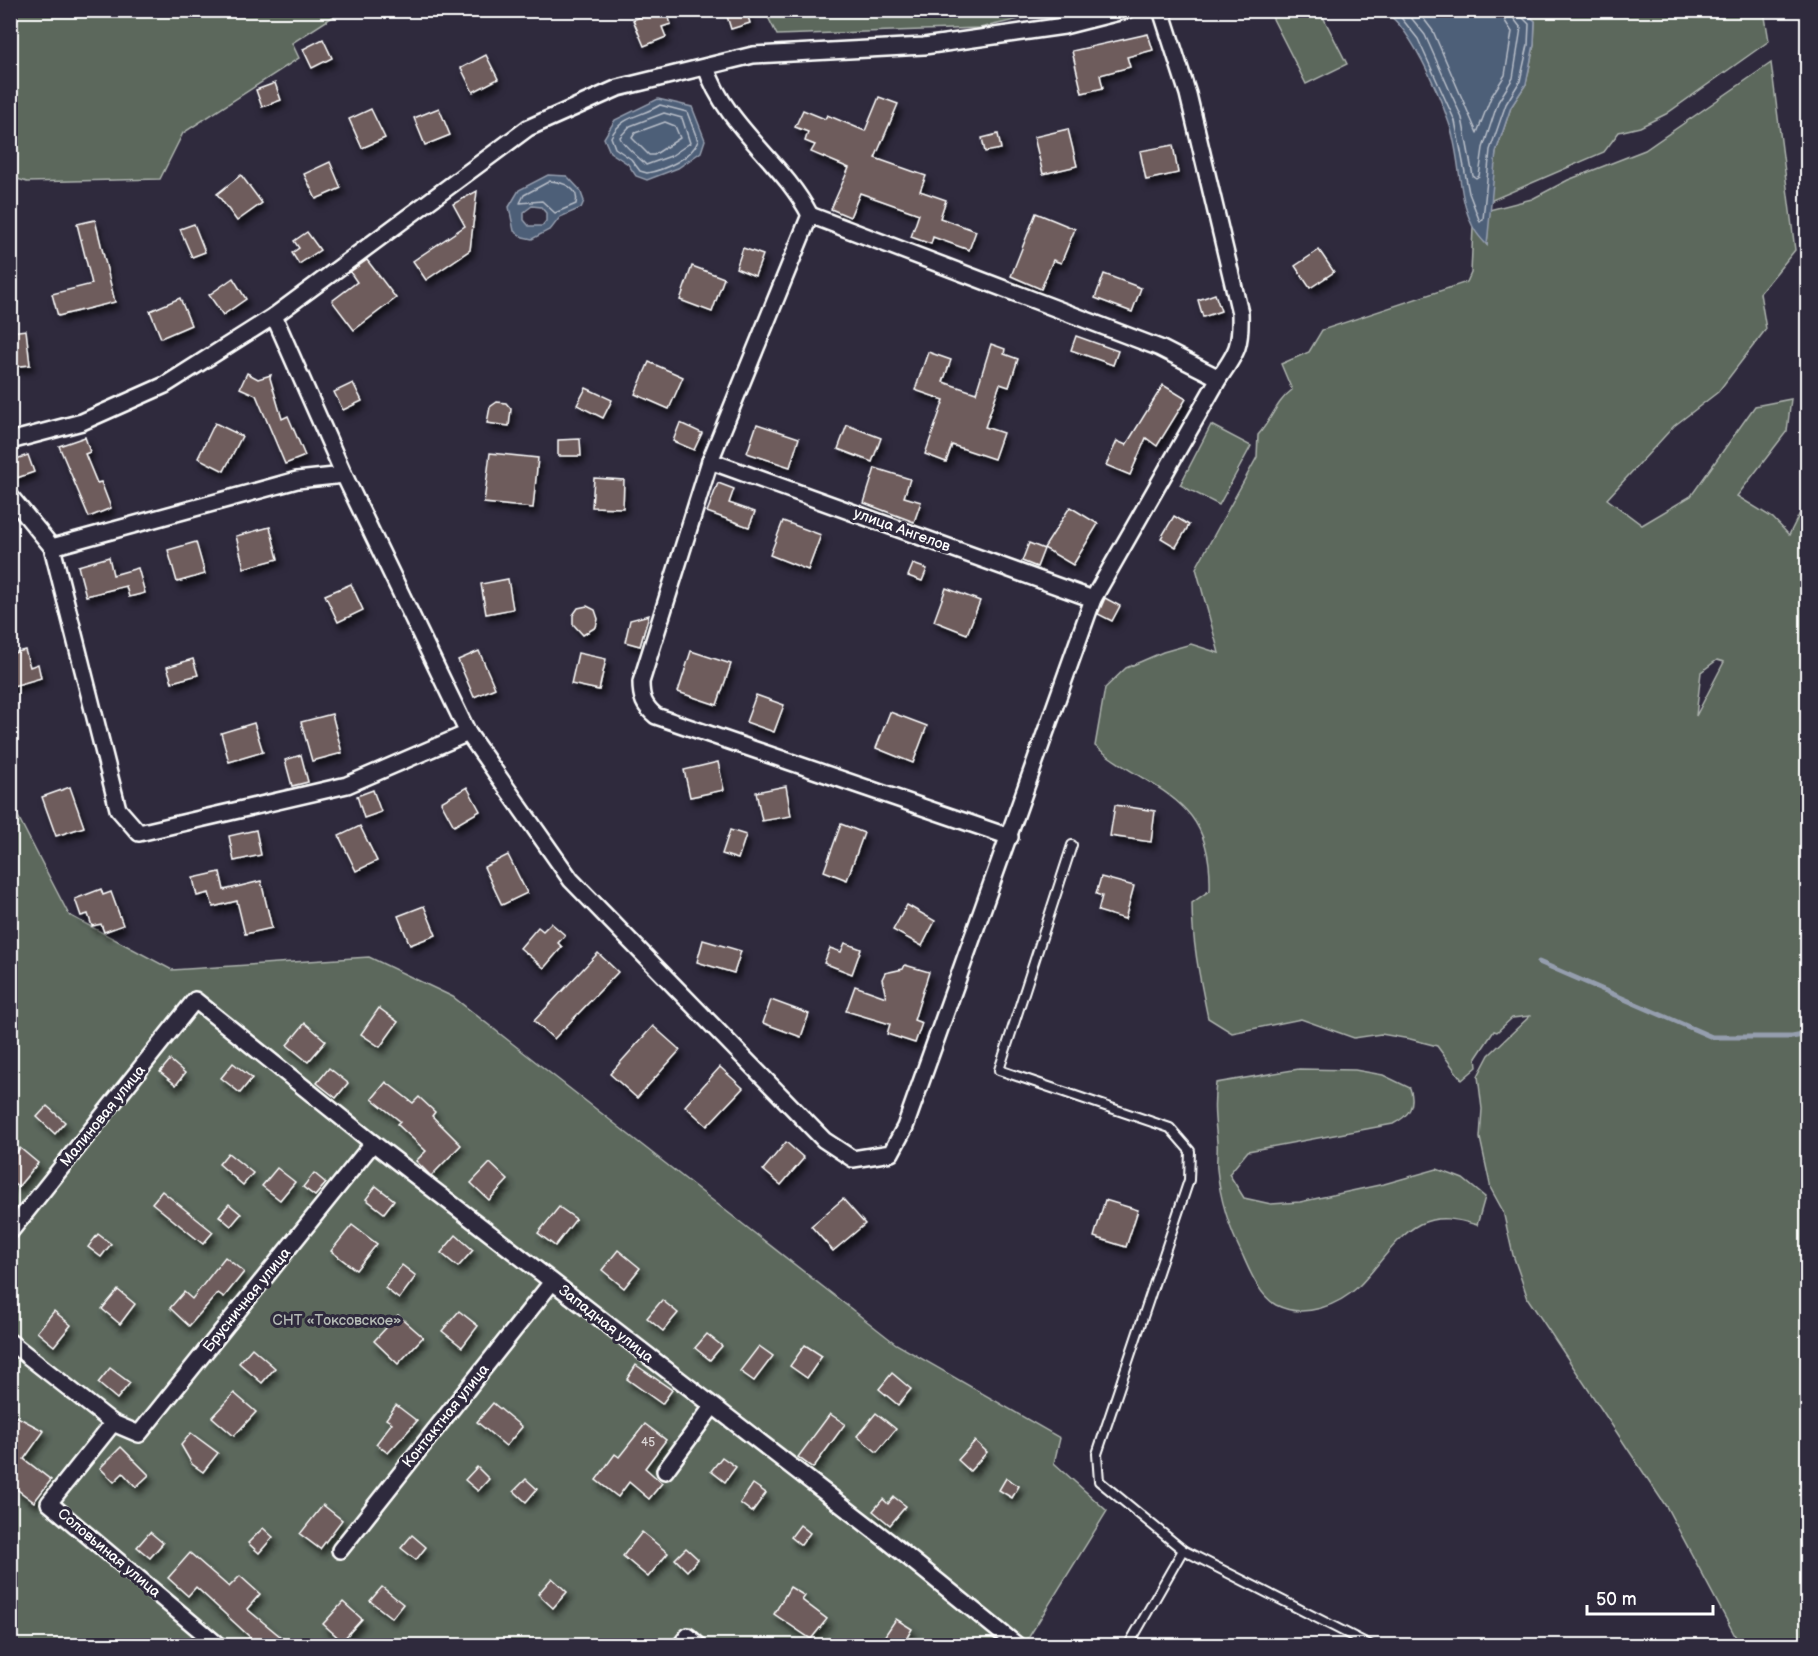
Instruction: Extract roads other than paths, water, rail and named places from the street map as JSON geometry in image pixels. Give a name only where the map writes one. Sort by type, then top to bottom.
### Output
[{"type":"street","points":[[10,441],[82,422],[165,385],[274,316],[528,128],[618,88],[753,56],[924,46],[1064,26],[1127,10]]},
{"type":"street","points":[[274,316],[344,475],[468,733],[571,880],[824,1140],[853,1160],[891,1153],[905,1127],[1093,599],[1219,378],[1237,353],[1240,313],[1188,94],[1161,10]]},
{"type":"street","points":[[706,67],[718,99],[799,193],[810,215],[1160,348],[1219,378]]},
{"type":"street","points":[[810,215],[710,461],[641,682],[641,695],[646,708],[656,716],[1010,837]]},
{"type":"street","name":"улица Ангелов","points":[[710,461],[1093,599]]},
{"type":"street","points":[[52,547],[297,480],[344,475]]},
{"type":"street","points":[[10,496],[52,547],[118,808],[139,833],[347,785],[468,733]]},
{"type":"street","name":"Западная улица","points":[[195,1000],[373,1143],[888,1541],[1018,1646]]},
{"type":"street","name":"Малиновая улица","points":[[10,1232],[195,1000]]},
{"type":"street","name":"Брусничная улица","points":[[113,1423],[139,1434],[373,1143]]},
{"type":"street","name":"Контактная улица","points":[[340,1550],[552,1282]]},
{"type":"street","points":[[10,1342],[113,1423]]},
{"type":"street","points":[[665,1471],[712,1407]]},
{"type":"street","name":"Соловьиная улица","points":[[113,1423],[49,1503],[219,1646]]},
{"type":"street","points":[[680,1646],[688,1636],[699,1646]]},
{"type":"lane","points":[[1072,845],[999,1070],[1170,1128],[1190,1151],[1189,1180],[1096,1454],[1100,1480],[1183,1550],[1372,1646]]},
{"type":"lane","points":[[1128,1646],[1183,1550]]},
{"type":"water","points":[[1381,11],[1524,11],[1535,21],[1534,45],[1526,84],[1511,107],[1496,152],[1487,245],[1474,229],[1468,215],[1453,136],[1431,78],[1402,28]]},
{"type":"water","points":[[658,99],[692,107],[705,140],[701,152],[678,168],[647,180],[636,176],[628,164],[610,152],[604,138],[615,120]]},
{"type":"water","points":[[548,175],[567,176],[580,190],[584,201],[581,208],[560,217],[551,229],[532,239],[523,237],[514,231],[509,207],[519,190]],"holes":[[[532,206],[541,207],[546,213],[546,221],[542,226],[529,226],[524,220],[524,212]]]},
{"type":"waterway","points":[[1539,962],[1712,1037],[1792,1037],[1808,1034]]},
{"type":"park label","name":"СНТ «Токсовское»","points":[[337,1320]]}]
